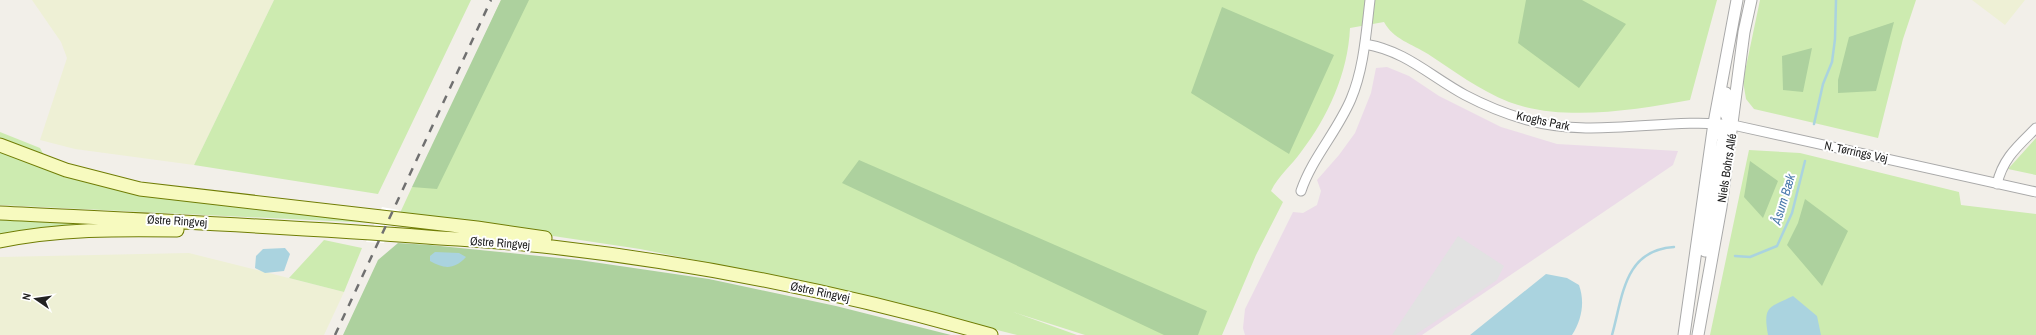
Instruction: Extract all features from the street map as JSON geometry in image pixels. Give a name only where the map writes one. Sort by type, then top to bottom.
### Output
[{"type":"main road","points":[[0,145],[66,170],[140,189],[477,228],[562,241],[635,258]]},
{"type":"main road","name":"Østre Ringvej","points":[[0,213],[294,227],[551,247],[635,258],[828,293],[934,319],[991,335]]},
{"type":"main road","points":[[0,241],[64,231],[235,230],[294,227]]},
{"type":"street","points":[[1301,191],[1307,174],[1326,146],[1351,99],[1365,44],[1370,0]]},
{"type":"street","name":"Niels Bohrs Allé","points":[[1684,335],[1714,123],[1736,0]]},
{"type":"street","points":[[1733,125],[1726,118],[1724,106],[1742,0]]},
{"type":"street","name":"Niels Bohrs Allé","points":[[1698,335],[1733,125],[1744,32],[1751,0]]},
{"type":"street","name":"Kroghs Park","points":[[1365,44],[1388,49],[1424,68],[1464,94],[1489,107],[1527,120],[1570,128],[1714,123]]},
{"type":"street","points":[[1693,335],[1723,139],[1720,127],[1714,123]]},
{"type":"street","name":"N. Tørrings Vej","points":[[1714,123],[1733,125],[2036,192]]},
{"type":"street","points":[[1997,184],[2003,165],[2008,156],[2036,128]]},
{"type":"shaded area","points":[[1387,67],[1409,76],[1439,96],[1501,127],[1557,144],[1678,151],[1673,165],[1422,335],[1245,335],[1243,328],[1245,309],[1293,212],[1303,213],[1317,205],[1321,191],[1317,180],[1339,155],[1355,133],[1371,93],[1376,68]]},
{"type":"shaded area","points":[[1458,236],[1504,266],[1497,280],[1415,335],[1392,335]]},
{"type":"green space","points":[[32,0],[274,0],[194,165],[75,149],[40,140],[67,58],[61,42]]},
{"type":"green space","points":[[274,0],[471,0],[378,194],[194,165]]},
{"type":"green space","points":[[501,0],[1717,0],[1690,100],[1599,112],[1552,112],[1509,102],[1477,86],[1428,54],[1403,41],[1392,33],[1384,22],[1350,28],[1345,61],[1335,94],[1311,138],[1277,180],[1271,191],[1283,202],[1256,255],[1222,335],[1085,335],[1013,312],[1077,335],[1017,335],[814,284],[640,249],[400,213],[412,187],[415,187]]},
{"type":"green space","points":[[501,0],[529,0],[437,189],[412,187]]},
{"type":"green space","points":[[1526,0],[1582,0],[1626,24],[1579,88],[1518,43]]},
{"type":"green space","points":[[1760,0],[1916,0],[1903,39],[1878,138],[1754,109],[1746,99],[1743,81]]},
{"type":"green space","points":[[1972,0],[2025,0],[2005,25]]},
{"type":"green space","points":[[1222,7],[1334,55],[1289,154],[1191,93]]},
{"type":"green space","points":[[1894,22],[1876,91],[1838,93],[1838,80],[1849,37]]},
{"type":"green space","points":[[1812,48],[1803,92],[1783,90],[1782,56]]},
{"type":"green space","points":[[0,132],[40,148],[45,157],[0,141]]},
{"type":"green space","points":[[2036,138],[2036,175],[2008,169]]},
{"type":"green space","points":[[0,149],[49,168],[374,219],[372,223],[0,205]]},
{"type":"green space","points":[[1749,150],[1800,153],[1959,192],[1961,205],[2036,214],[2036,335],[1710,335]]},
{"type":"green space","points":[[859,160],[1207,311],[1198,335],[1164,335],[842,183]]},
{"type":"green space","points":[[1750,161],[1778,181],[1763,218],[1744,197]]},
{"type":"green space","points":[[1805,199],[1848,231],[1822,286],[1787,245],[1798,223]]},
{"type":"green space","points":[[0,219],[105,224],[0,236]]},
{"type":"green space","points":[[324,240],[362,248],[344,292],[289,278]]},
{"type":"green space","points":[[398,243],[579,260],[709,279],[836,306],[951,335],[343,335],[378,260]]},
{"type":"green space","points":[[189,253],[344,292],[324,335],[0,335],[0,257]]},
{"type":"water","points":[[285,248],[290,254],[284,271],[265,273],[255,268],[256,256],[263,249]]},
{"type":"water","points":[[435,252],[459,253],[466,257],[453,266],[444,267],[430,261],[430,256]]},
{"type":"water","points":[[1546,274],[1567,278],[1579,285],[1582,298],[1582,310],[1572,335],[1470,335]]},
{"type":"water","points":[[1793,296],[1817,316],[1821,335],[1768,335],[1766,318],[1769,309]]},
{"type":"pier","points":[[382,207],[399,210],[384,243],[366,242]]},
{"type":"waterway","name":"Åsum Bæk","points":[[1814,124],[1823,84],[1832,62],[1835,39],[1836,0]]},
{"type":"waterway","name":"Åsum Bæk","points":[[1735,256],[1750,257],[1777,246],[1792,213],[1805,161]]},
{"type":"waterway","name":"Åsum Bæk","points":[[1612,335],[1623,291],[1635,266],[1645,257],[1657,250],[1674,247]]},
{"type":"railway","points":[[335,335],[491,0]]}]
